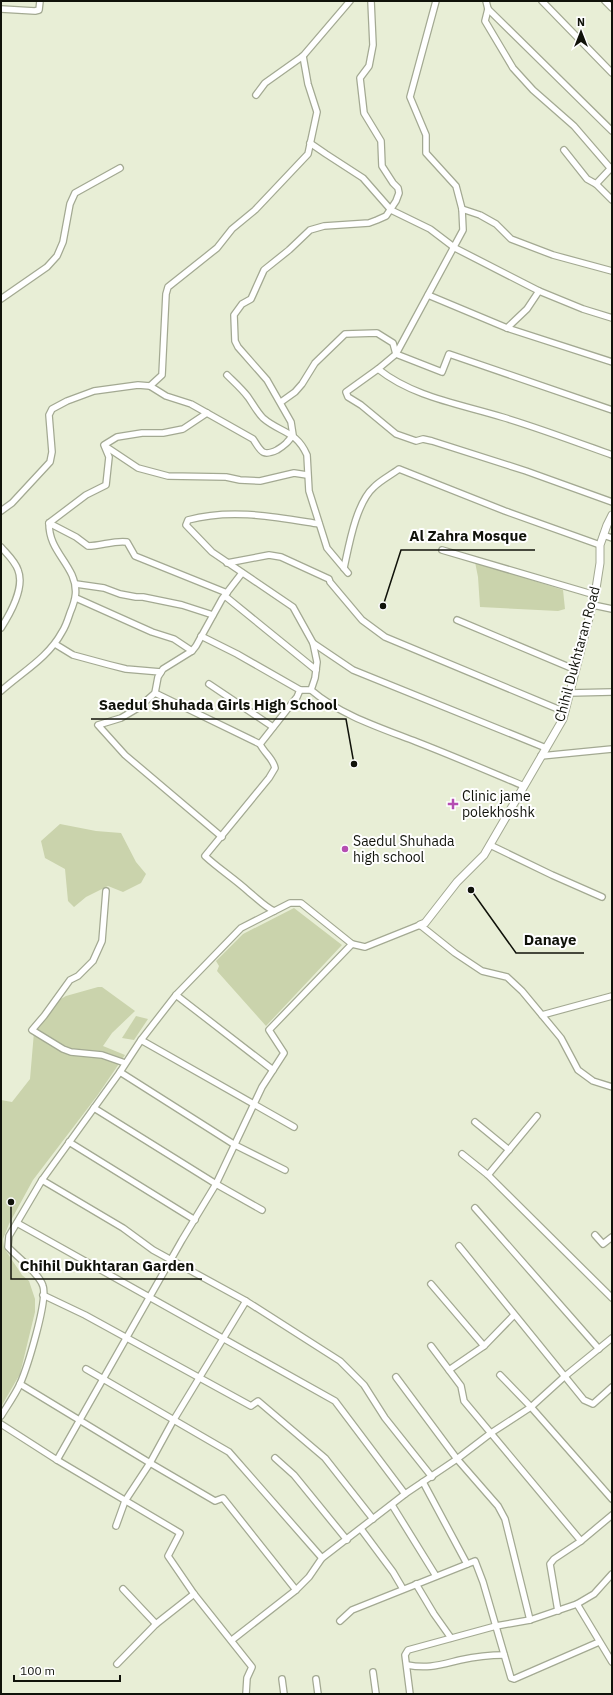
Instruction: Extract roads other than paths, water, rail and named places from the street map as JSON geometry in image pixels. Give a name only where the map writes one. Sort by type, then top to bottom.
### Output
[{"type":"street","points":[[1,9],[35,11],[39,10],[40,1]]},
{"type":"street","points":[[256,95],[265,83],[303,56],[350,1]]},
{"type":"street","points":[[1,511],[12,503],[50,462],[52,452],[49,415],[52,409],[67,401],[94,391],[138,385],[150,386],[166,396],[191,404],[253,438],[259,448],[270,454],[284,447],[293,435],[291,422],[281,402],[267,380],[238,347],[235,341],[234,315],[242,304],[250,299],[264,270],[289,250],[310,230],[324,226],[369,223],[386,216],[396,201],[399,193],[398,188],[382,166],[380,140],[364,113],[360,78],[369,66],[373,45],[371,1]]},
{"type":"street","points":[[436,1],[410,97],[426,135],[426,153],[456,186],[462,208],[464,230],[396,354],[346,392],[348,397],[361,405],[396,434],[416,441],[432,441],[526,471],[612,502]]},
{"type":"street","points":[[486,1],[488,9],[485,21],[513,68],[533,90],[574,126],[611,168],[596,184]]},
{"type":"street","points":[[542,1],[612,73]]},
{"type":"street","points":[[604,1],[612,8]]},
{"type":"street","points":[[488,9],[612,131]]},
{"type":"street","points":[[150,386],[162,375],[166,294],[168,286],[208,256],[232,229],[242,222],[282,183],[308,154],[317,112],[308,84],[303,56]]},
{"type":"street","points":[[310,142],[363,178],[391,210],[430,229],[455,248],[539,291],[583,309],[612,318]]},
{"type":"street","points":[[564,150],[587,179],[596,184],[612,200]]},
{"type":"street","points":[[1,299],[47,267],[58,256],[63,242],[70,204],[75,193],[120,168]]},
{"type":"street","points":[[462,208],[496,224],[511,239],[553,255],[612,271]]},
{"type":"street","points":[[507,328],[527,309],[539,291]]},
{"type":"street","points":[[428,295],[507,328],[612,362]]},
{"type":"street","points":[[281,402],[295,392],[302,384],[315,363],[345,334],[377,333],[393,343],[396,354]]},
{"type":"street","points":[[396,354],[442,372],[449,354],[612,410]]},
{"type":"street","points":[[378,369],[406,386],[438,399],[504,417],[612,455]]},
{"type":"street","points":[[227,375],[248,397],[262,417],[293,435],[305,450],[307,455],[309,491],[327,548],[348,573]]},
{"type":"street","points":[[104,445],[116,437],[142,433],[163,433],[183,429],[207,413]]},
{"type":"street","points":[[104,445],[138,468],[168,476],[226,477],[240,480],[260,481],[294,473],[307,475]]},
{"type":"street","points":[[49,523],[86,495],[106,485],[109,457],[104,445]]},
{"type":"street","points":[[344,568],[352,531],[360,508],[373,488],[399,469],[600,545]]},
{"type":"street","points":[[311,690],[317,662],[313,643],[293,607],[212,552],[186,525],[188,520],[204,516],[256,514],[319,524]]},
{"type":"street","name":"Chihil Dukhtaran Road","points":[[420,925],[425,923],[457,882],[484,855],[563,719],[595,595],[600,563],[600,545],[606,525],[612,515]]},
{"type":"street","points":[[1,691],[42,658],[55,644],[63,632],[76,598],[76,584],[70,570],[56,550],[50,538],[49,523]]},
{"type":"street","points":[[49,523],[76,537],[88,546],[102,546],[120,541],[127,542],[136,556],[226,595],[316,670]]},
{"type":"street","points":[[603,535],[612,538]]},
{"type":"street","points":[[1,547],[18,570],[19,586],[14,605],[1,628]]},
{"type":"street","points":[[442,550],[595,595]]},
{"type":"street","points":[[227,563],[269,555],[281,557],[329,579],[362,620],[386,637],[564,712]]},
{"type":"street","points":[[222,837],[125,754],[98,725],[110,722],[131,713],[155,693],[158,677],[161,672],[172,663],[192,651],[213,615],[242,573]]},
{"type":"street","points":[[76,584],[98,586],[131,596],[182,604],[213,615]]},
{"type":"street","points":[[76,598],[152,632],[174,639],[192,651]]},
{"type":"street","points":[[592,605],[612,609]]},
{"type":"street","points":[[457,620],[576,670]]},
{"type":"street","points":[[200,636],[262,668],[266,672],[300,690],[311,690],[324,701],[377,726],[524,786]]},
{"type":"street","points":[[313,643],[353,670],[546,748]]},
{"type":"street","points":[[55,644],[73,655],[110,665],[126,669],[161,672]]},
{"type":"street","points":[[209,684],[273,727]]},
{"type":"street","points":[[260,744],[297,697],[300,690]]},
{"type":"street","points":[[570,693],[612,692]]},
{"type":"street","points":[[155,693],[260,744],[273,761],[275,768],[269,778],[205,856],[219,869],[249,891],[265,907],[274,911]]},
{"type":"street","points":[[541,756],[612,749]]},
{"type":"street","points":[[490,845],[552,875],[602,896]]},
{"type":"street","points":[[106,891],[102,941],[93,961],[78,976],[70,980],[32,1030],[62,1049],[71,1052],[102,1055],[125,1063]]},
{"type":"street","points":[[1,1416],[20,1384],[37,1333],[44,1295],[43,1286],[39,1278],[8,1247],[9,1236],[42,1180],[120,1072],[140,1040],[176,995],[241,928],[290,903],[301,903],[352,944],[365,947],[420,925],[455,953],[482,971],[507,977],[522,991],[561,1038],[578,1070],[593,1081],[612,1087]]},
{"type":"street","points":[[57,1460],[216,1184],[253,1104],[284,1054],[269,1030],[352,944]]},
{"type":"street","points":[[176,995],[273,1070]]},
{"type":"street","points":[[542,1015],[612,996]]},
{"type":"street","points":[[140,1040],[294,1127]]},
{"type":"street","points":[[120,1072],[235,1145],[285,1170]]},
{"type":"street","points":[[94,1108],[216,1184],[262,1210]]},
{"type":"street","points":[[488,1175],[537,1116]]},
{"type":"street","points":[[475,1122],[509,1150]]},
{"type":"street","points":[[69,1142],[195,1220]]},
{"type":"street","points":[[462,1154],[488,1175],[612,1298]]},
{"type":"street","points":[[42,1180],[123,1228],[153,1250],[172,1259],[246,1301],[340,1361],[364,1385],[386,1418],[432,1477]]},
{"type":"street","points":[[475,1208],[599,1349]]},
{"type":"street","points":[[16,1223],[335,1401],[405,1494]]},
{"type":"street","points":[[595,1235],[603,1244],[612,1236]]},
{"type":"street","points":[[459,1246],[584,1400],[593,1404],[612,1387]]},
{"type":"street","points":[[431,1284],[484,1346]]},
{"type":"street","points":[[44,1295],[85,1315],[250,1406],[258,1401],[325,1458],[373,1519]]},
{"type":"street","points":[[116,1526],[125,1501],[150,1463],[173,1421],[246,1301]]},
{"type":"street","points":[[450,1370],[484,1346],[514,1315]]},
{"type":"street","points":[[232,1640],[296,1590],[309,1577],[322,1558],[405,1494],[432,1477],[491,1433],[532,1407],[564,1377],[612,1338]]},
{"type":"street","points":[[431,1346],[461,1386],[464,1401],[581,1541]]},
{"type":"street","points":[[86,1369],[173,1421],[229,1452],[322,1558]]},
{"type":"street","points":[[500,1375],[532,1407],[612,1500]]},
{"type":"street","points":[[396,1377],[457,1459],[498,1506],[505,1518],[530,1620]]},
{"type":"street","points":[[20,1384],[79,1421],[215,1501],[223,1498],[296,1590]]},
{"type":"street","points":[[1,1424],[57,1460],[180,1533],[168,1556],[194,1594],[252,1667],[247,1678],[246,1694]]},
{"type":"street","points":[[275,1458],[294,1475],[347,1540]]},
{"type":"street","points":[[423,1482],[467,1564]]},
{"type":"street","points":[[392,1505],[436,1576]]},
{"type":"street","points":[[558,1611],[550,1564],[554,1559],[581,1541],[612,1515]]},
{"type":"street","points":[[361,1529],[404,1589]]},
{"type":"street","points":[[340,1621],[352,1610],[475,1561],[483,1582],[509,1675],[514,1679],[599,1642]]},
{"type":"street","points":[[410,1694],[405,1653],[408,1650],[496,1626],[530,1620],[577,1604],[594,1594],[612,1574]]},
{"type":"street","points":[[416,1584],[434,1614],[451,1638]]},
{"type":"street","points":[[123,1589],[156,1624]]},
{"type":"street","points":[[116,1664],[156,1624],[194,1594]]},
{"type":"street","points":[[577,1604],[612,1662]]},
{"type":"street","points":[[407,1665],[432,1667],[474,1658],[504,1655]]},
{"type":"street","points":[[373,1672],[376,1694]]},
{"type":"street","points":[[282,1679],[284,1694]]},
{"type":"street","points":[[316,1679],[318,1694]]},
{"type":"place","name":"Al Zahra Mosque","points":[[383,606]]},
{"type":"place","name":"Saedul Shuhada Girls High School","points":[[354,764]]},
{"type":"place","name":"Clinic jame polekhoshk","points":[[453,804]]},
{"type":"place","name":"Saedul Shuhada high school","points":[[345,849]]},
{"type":"place","name":"Danaye","points":[[471,890]]},
{"type":"place","name":"Chihil Dukhtaran Garden","points":[[11,1202]]}]
